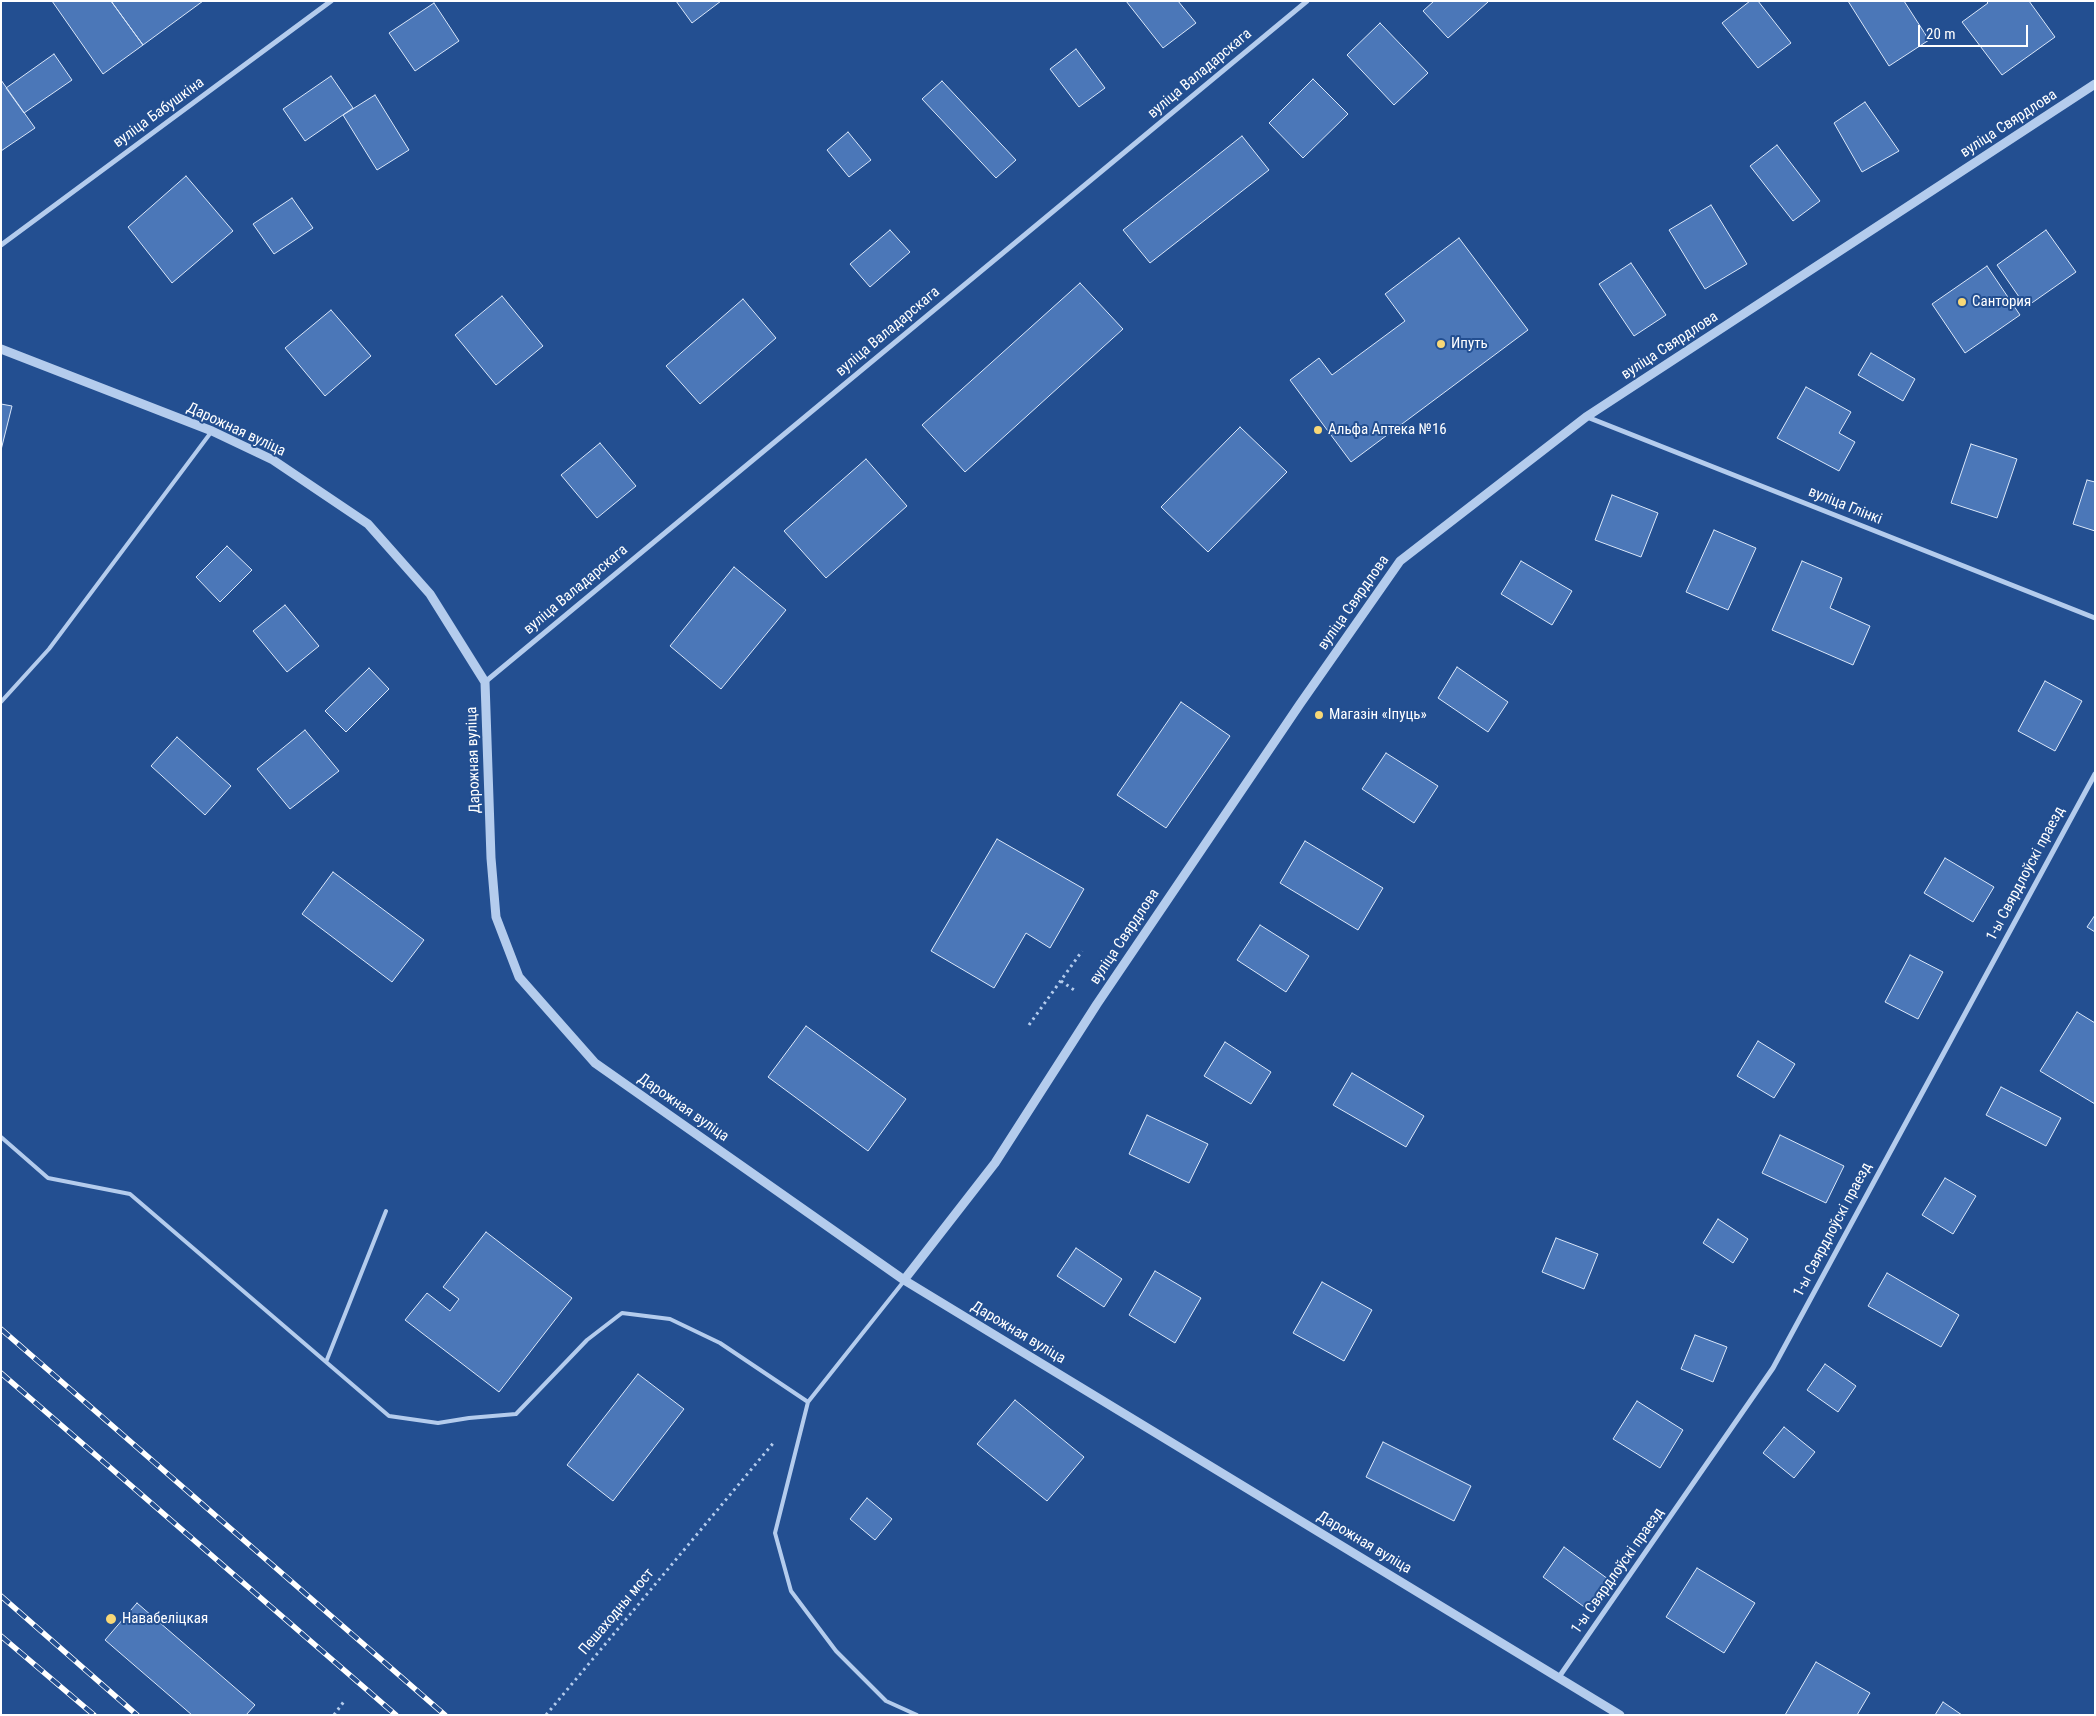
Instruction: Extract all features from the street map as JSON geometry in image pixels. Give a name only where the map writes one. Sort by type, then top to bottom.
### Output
[{"type":"street","name":"вуліца Бабушкіна","points":[[1,245],[331,1]]},
{"type":"street","name":"вуліца Валадарскага","points":[[485,682],[1307,1]]},
{"type":"street","name":"вуліца Свярдлова","points":[[904,1280],[995,1163],[1102,996],[1300,704],[1400,561],[1586,417],[2095,84]]},
{"type":"street","name":"Дарожная вуліца","points":[[1,349],[212,431],[273,460],[368,524],[430,594],[485,682],[490,858],[496,917],[519,977],[595,1063],[904,1280],[1620,1715]]},
{"type":"street","name":"вуліца Глінкі","points":[[1586,417],[2095,618]]},
{"type":"street","name":"1-ы Свярдлоўскі праезд","points":[[1559,1677],[1773,1368],[2095,774]]},
{"type":"lane","points":[[1,702],[49,649],[212,431]]},
{"type":"lane","points":[[1,1137],[48,1178],[130,1194],[389,1416],[438,1423],[516,1414],[587,1340],[622,1313],[670,1318],[720,1343],[808,1402]]},
{"type":"lane","points":[[326,1362],[386,1212]]},
{"type":"lane","points":[[904,1280],[808,1402],[775,1533],[791,1591],[836,1651],[886,1701],[917,1715]]},
{"type":"path","points":[[1029,1025],[1082,951]]},
{"type":"path","name":"Пешаходны мост","points":[[546,1715],[776,1440]]},
{"type":"path","points":[[334,1715],[345,1700]]},
{"type":"building","points":[[52,1],[111,1],[143,45],[103,74]]},
{"type":"building","points":[[111,1],[203,1],[143,45]]},
{"type":"building","points":[[676,1],[721,1],[692,23]]},
{"type":"building","points":[[1126,1],[1178,1],[1196,23],[1163,48]]},
{"type":"building","points":[[1434,1],[1488,2],[1448,38],[1423,11]]},
{"type":"building","points":[[1750,1],[1758,1],[1791,43],[1758,68],[1722,23]]},
{"type":"building","points":[[1848,1],[1904,1],[1929,40],[1889,66]]},
{"type":"building","points":[[1986,1],[2029,1],[2055,37],[2002,75],[1962,22],[1988,3]]},
{"type":"building","points":[[434,3],[459,41],[415,71],[389,33]]},
{"type":"building","points":[[1380,23],[1428,73],[1394,105],[1347,55]]},
{"type":"building","points":[[1076,49],[1105,88],[1079,107],[1050,69]]},
{"type":"building","points":[[54,54],[72,80],[24,113],[6,88]]},
{"type":"building","points":[[331,76],[353,108],[305,141],[283,109]]},
{"type":"building","points":[[1313,79],[1348,114],[1303,158],[1269,123]]},
{"type":"building","points":[[1,80],[35,128],[1,151]]},
{"type":"building","points":[[942,81],[1016,160],[996,178],[922,99]]},
{"type":"building","points":[[375,95],[409,150],[377,170],[343,115]]},
{"type":"building","points":[[1865,102],[1899,151],[1862,172],[1834,123]]},
{"type":"building","points":[[848,132],[871,160],[849,177],[827,150]]},
{"type":"building","points":[[1242,136],[1269,170],[1150,263],[1123,230]]},
{"type":"building","points":[[1777,145],[1820,201],[1793,221],[1750,166]]},
{"type":"building","points":[[186,176],[233,231],[172,283],[128,227]]},
{"type":"building","points":[[292,198],[313,228],[274,254],[253,224]]},
{"type":"building","points":[[1711,205],[1747,264],[1705,289],[1669,230]]},
{"type":"building","points":[[890,230],[910,252],[870,287],[850,264]]},
{"type":"building","points":[[2046,230],[2076,272],[2026,307],[1997,265]]},
{"type":"building","name":"Ипуть","points":[[1459,238],[1528,330],[1351,462],[1290,380],[1319,358],[1332,375],[1405,321],[1385,294]]},
{"type":"building","points":[[1631,263],[1666,315],[1634,336],[1599,284]]},
{"type":"building","points":[[1987,266],[2020,315],[1965,353],[1932,304]]},
{"type":"building","points":[[1080,283],[1123,329],[965,472],[922,425]]},
{"type":"building","points":[[502,296],[543,346],[496,385],[455,335]]},
{"type":"building","points":[[743,299],[776,338],[700,404],[666,366]]},
{"type":"building","points":[[331,310],[371,356],[325,396],[285,348]]},
{"type":"building","points":[[1871,353],[1915,379],[1903,401],[1858,375]]},
{"type":"building","points":[[1806,387],[1851,412],[1839,433],[1855,442],[1839,471],[1777,438]]},
{"type":"building","points":[[1,404],[12,406],[1,450]]},
{"type":"building","points":[[1240,427],[1287,472],[1208,552],[1161,507]]},
{"type":"building","points":[[600,443],[636,486],[597,518],[561,475]]},
{"type":"building","points":[[1971,444],[2017,459],[1997,518],[1951,503]]},
{"type":"building","points":[[866,459],[907,506],[826,578],[784,531]]},
{"type":"building","points":[[2087,480],[2095,482],[2095,531],[2073,524]]},
{"type":"building","points":[[1612,495],[1658,513],[1641,557],[1595,540]]},
{"type":"building","points":[[1714,530],[1756,548],[1728,610],[1686,592]]},
{"type":"building","points":[[227,546],[252,570],[220,602],[196,577]]},
{"type":"building","points":[[1521,561],[1572,591],[1552,625],[1501,594]]},
{"type":"building","points":[[1802,561],[1842,578],[1830,608],[1870,626],[1853,665],[1772,630]]},
{"type":"building","points":[[734,567],[786,610],[721,689],[670,646]]},
{"type":"building","points":[[285,605],[319,646],[287,672],[253,631]]},
{"type":"building","points":[[1457,667],[1508,702],[1488,732],[1438,698]]},
{"type":"building","points":[[369,668],[389,689],[346,732],[325,711]]},
{"type":"building","points":[[2045,681],[2082,701],[2055,751],[2018,731]]},
{"type":"building","points":[[1181,702],[1230,736],[1166,828],[1117,795]]},
{"type":"building","points":[[305,730],[339,771],[290,809],[257,769]]},
{"type":"building","points":[[177,737],[231,786],[205,815],[151,766]]},
{"type":"building","points":[[1386,753],[1438,786],[1414,823],[1362,789]]},
{"type":"building","points":[[997,839],[1084,889],[1050,948],[1026,933],[994,988],[931,951]]},
{"type":"building","points":[[1305,841],[1383,888],[1358,930],[1280,883]]},
{"type":"building","points":[[1945,858],[1994,887],[1973,922],[1924,893]]},
{"type":"building","points":[[333,872],[424,940],[392,982],[302,914]]},
{"type":"building","points":[[2095,915],[2095,932],[2087,927]]},
{"type":"building","points":[[1260,925],[1309,956],[1286,992],[1237,960]]},
{"type":"building","points":[[1910,955],[1943,972],[1918,1019],[1885,1002]]},
{"type":"building","points":[[2077,1012],[2095,1023],[2095,1104],[2040,1071]]},
{"type":"building","points":[[806,1026],[906,1099],[868,1151],[768,1077]]},
{"type":"building","points":[[1758,1041],[1795,1064],[1774,1098],[1737,1076]]},
{"type":"building","points":[[1225,1042],[1271,1072],[1251,1104],[1204,1076]]},
{"type":"building","points":[[1352,1073],[1424,1116],[1406,1147],[1333,1105]]},
{"type":"building","points":[[2001,1087],[2061,1118],[2046,1146],[1986,1115]]},
{"type":"building","points":[[1147,1115],[1208,1144],[1189,1183],[1129,1154]]},
{"type":"building","points":[[1780,1135],[1844,1166],[1826,1203],[1762,1173]]},
{"type":"building","points":[[1945,1178],[1976,1196],[1953,1234],[1922,1215]]},
{"type":"building","points":[[1718,1219],[1748,1239],[1733,1263],[1703,1243]]},
{"type":"building","points":[[486,1232],[572,1298],[499,1392],[405,1320],[427,1293],[450,1311],[459,1299],[443,1287]]},
{"type":"building","points":[[1556,1238],[1598,1254],[1584,1289],[1542,1272]]},
{"type":"building","points":[[1076,1248],[1122,1279],[1104,1307],[1057,1276]]},
{"type":"building","points":[[1155,1271],[1201,1298],[1175,1343],[1129,1315]]},
{"type":"building","points":[[1887,1273],[1959,1315],[1941,1347],[1868,1306]]},
{"type":"building","points":[[1322,1282],[1372,1310],[1344,1361],[1293,1333]]},
{"type":"building","points":[[1695,1335],[1727,1347],[1713,1382],[1681,1369]]},
{"type":"building","points":[[1825,1364],[1856,1386],[1838,1412],[1807,1390]]},
{"type":"building","points":[[638,1374],[684,1409],[613,1501],[567,1465]]},
{"type":"building","points":[[1015,1400],[1084,1457],[1047,1501],[977,1444]]},
{"type":"building","points":[[1637,1401],[1683,1430],[1660,1468],[1613,1439]]},
{"type":"building","points":[[1784,1427],[1815,1452],[1794,1478],[1763,1453]]},
{"type":"building","points":[[1383,1442],[1471,1486],[1454,1521],[1366,1477]]},
{"type":"building","points":[[867,1498],[892,1519],[875,1540],[850,1519]]},
{"type":"building","points":[[1564,1547],[1608,1579],[1587,1609],[1543,1577]]},
{"type":"building","points":[[1697,1568],[1755,1603],[1724,1653],[1666,1617]]},
{"type":"building","name":"Навабеліцкая","points":[[137,1603],[255,1705],[246,1715],[192,1715],[105,1640]]},
{"type":"building","points":[[1816,1662],[1870,1693],[1857,1715],[1785,1715]]},
{"type":"building","points":[[1943,1702],[1959,1713],[1962,1715],[1935,1715]]},
{"type":"railway","points":[[1,1329],[445,1715]]},
{"type":"railway","points":[[1,1373],[396,1715]]},
{"type":"railway","points":[[1,1596],[137,1715]]},
{"type":"railway","points":[[1,1636],[94,1715]]},
{"type":"place","name":"Сантория","points":[[1962,302]]},
{"type":"place","name":"Ипуть","points":[[1441,344]]},
{"type":"place","name":"Альфа Аптека №16","points":[[1318,430]]},
{"type":"place","name":"Магазін «Іпуць»","points":[[1319,715]]},
{"type":"place","name":"Навабеліцкая","points":[[111,1619]]}]
